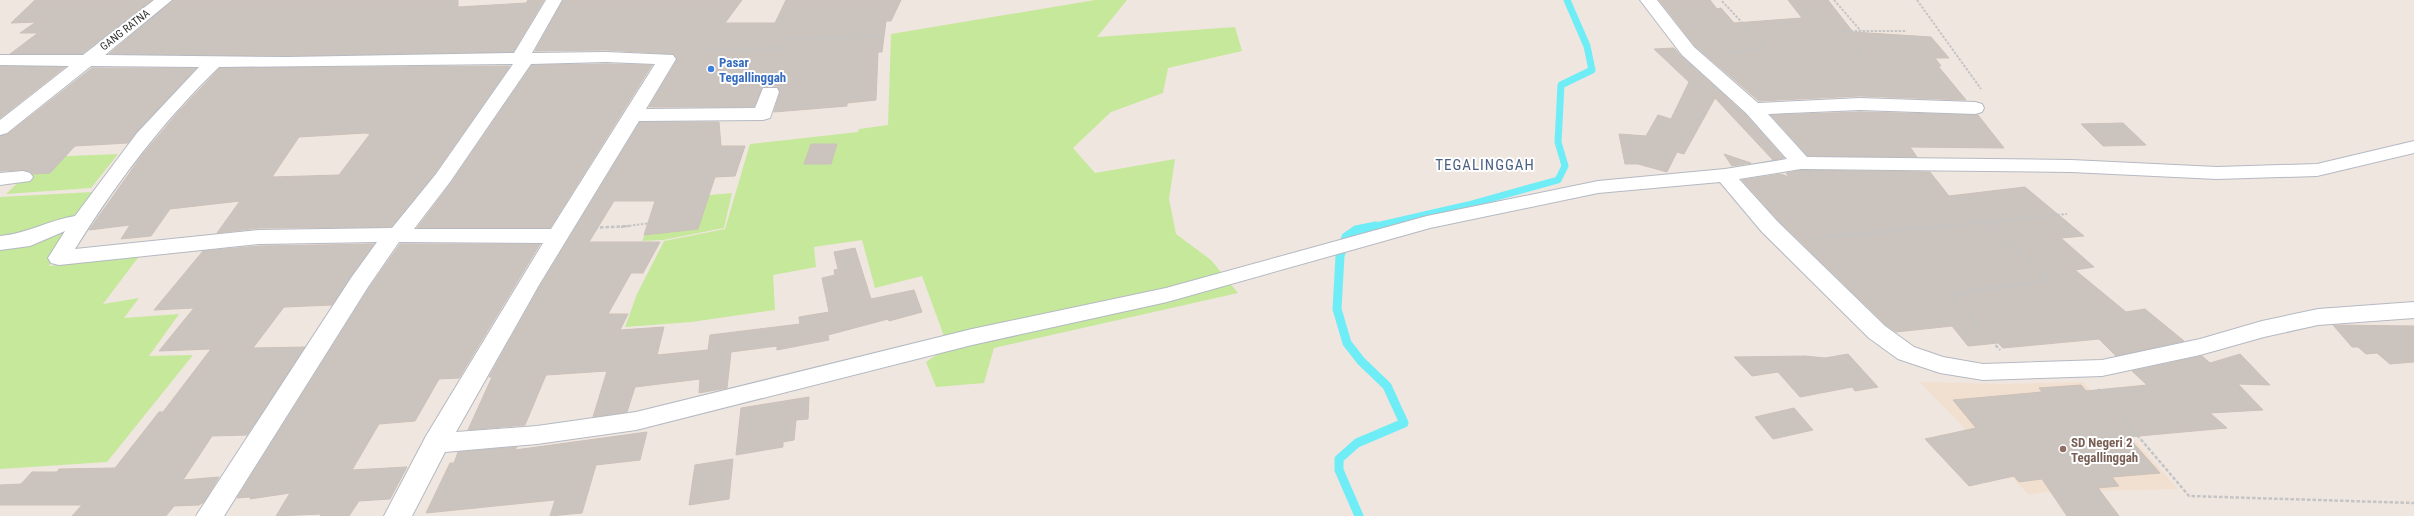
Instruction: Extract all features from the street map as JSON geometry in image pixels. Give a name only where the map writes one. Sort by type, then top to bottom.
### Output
[{"type":"street","name":"GANG RATNA","points":[[0,129],[164,0]]},
{"type":"street","points":[[210,516],[359,283],[395,235],[443,178],[522,58],[554,0]]},
{"type":"street","points":[[1648,0],[1694,55],[1754,108],[1801,163]]},
{"type":"street","points":[[0,60],[214,62],[522,58],[667,59]]},
{"type":"street","points":[[398,516],[435,443],[559,232],[667,59]]},
{"type":"street","points":[[214,62],[156,120],[106,185],[59,258],[259,237],[559,232]]},
{"type":"street","points":[[633,115],[763,114],[770,92]]},
{"type":"street","points":[[1754,108],[1860,104],[1975,108]]},
{"type":"street","points":[[435,443],[575,430],[665,414],[972,337],[1168,295],[1354,241],[1435,220],[1598,187],[1725,175],[1801,163],[2071,166],[2218,173],[2317,170],[2349,164],[2414,147]]},
{"type":"street","points":[[1725,175],[1783,240],[1877,332],[1906,353],[1940,365],[1983,372],[2102,368],[2154,358],[2318,317],[2414,310]]},
{"type":"street","points":[[0,179],[23,177]]},
{"type":"street","points":[[0,243],[22,241],[63,224],[82,221]]},
{"type":"path","points":[[1694,55],[1766,48],[1721,0]]},
{"type":"path","points":[[1834,0],[1861,31]]},
{"type":"path","points":[[1917,0],[1936,24],[1986,96],[1986,105],[1983,108],[1975,108]]},
{"type":"path","points":[[1901,106],[1843,31],[1907,31]]},
{"type":"path","points":[[667,59],[676,56],[683,51],[783,48],[787,40],[881,36]]},
{"type":"path","points":[[1955,196],[1982,222],[2050,279],[1949,295],[2018,372]]},
{"type":"path","points":[[1783,240],[2067,214]]},
{"type":"path","points":[[559,232],[650,223]]},
{"type":"path","points":[[2080,369],[2189,496],[2414,503]]},
{"type":"shaded area","name":"SD Negeri 2 Tegallinggah","points":[[1920,382],[2001,384],[2083,382],[2178,489],[2045,492],[2029,495]]},
{"type":"green space","points":[[1095,0],[1127,0],[1097,37],[1235,27],[1242,51],[1168,68],[1163,93],[1111,112],[1073,148],[1095,173],[1175,159],[1169,199],[1176,234],[1211,260],[1238,293],[994,348],[984,383],[936,387],[926,362],[948,347],[922,276],[875,288],[862,240],[814,247],[816,267],[773,275],[775,310],[691,322],[625,327],[637,294],[664,241],[725,229],[750,144],[858,132],[859,129],[888,125],[891,34]]},
{"type":"green space","points":[[118,154],[91,188],[6,194],[45,157]]},
{"type":"green space","points":[[93,192],[49,266],[140,255],[103,304],[139,298],[124,318],[179,314],[149,356],[193,355],[107,462],[0,469],[0,197]]},
{"type":"green space","points":[[732,193],[724,228],[663,240],[642,241],[659,203],[667,199]]},
{"type":"building","points":[[35,0],[152,0],[82,54],[10,54],[38,33],[20,33],[36,22],[11,23]]},
{"type":"building","points":[[173,0],[458,0],[458,7],[526,3],[528,0],[544,0],[513,52],[288,56],[109,54]]},
{"type":"building","points":[[563,0],[742,0],[725,23],[775,23],[786,0],[901,0],[891,21],[886,21],[882,52],[878,52],[876,100],[847,103],[847,106],[774,112],[780,92],[777,86],[762,87],[754,107],[649,107],[677,60],[673,54],[606,50],[535,51]]},
{"type":"building","points":[[1659,0],[1710,0],[1717,9],[1721,8],[1734,23],[1802,18],[1788,0],[1828,0],[1853,32],[1931,37],[1949,58],[1935,58],[1941,66],[1938,66],[1966,100],[1860,96],[1759,101],[1695,46]]},
{"type":"building","points":[[1674,48],[1745,114],[1784,158],[1773,160],[1715,98],[1684,154],[1677,152],[1667,172],[1638,164],[1625,164],[1619,134],[1646,136],[1658,115],[1671,119],[1689,82],[1654,49]]},
{"type":"building","points":[[532,65],[652,65],[550,228],[417,228],[451,183]]},
{"type":"building","points":[[0,66],[65,67],[0,118]]},
{"type":"building","points":[[510,66],[435,173],[391,227],[259,228],[217,233],[240,201],[170,209],[151,236],[121,239],[130,225],[89,230],[143,154],[180,110],[220,68]],"holes":[[[370,134],[339,175],[272,177],[299,137]]]},
{"type":"building","points":[[92,68],[196,68],[128,143],[75,146],[50,173],[33,174],[23,170],[0,171],[0,136],[8,134]]},
{"type":"building","points":[[1860,112],[1978,115],[2004,148],[1910,147],[1917,157],[1808,156],[1771,115]]},
{"type":"building","points":[[640,122],[719,122],[721,146],[745,146],[735,176],[715,177],[698,229],[644,235],[655,201],[614,201],[589,242],[660,242],[643,273],[631,273],[608,314],[628,314],[620,330],[664,327],[657,355],[708,350],[710,335],[800,324],[799,317],[829,312],[822,278],[835,275],[834,270],[838,269],[834,252],[855,248],[871,299],[914,290],[922,312],[889,321],[888,319],[828,335],[829,340],[777,350],[777,346],[731,352],[727,388],[699,393],[700,379],[635,387],[627,412],[593,417],[607,371],[546,375],[525,425],[468,430],[492,377],[489,377],[540,286]]},
{"type":"building","points":[[2123,123],[2146,145],[2103,146],[2081,124]]},
{"type":"building","points":[[811,144],[837,144],[831,164],[804,164]]},
{"type":"building","points":[[1724,154],[1751,163],[1732,166]]},
{"type":"building","points":[[1801,170],[1930,172],[1949,196],[2025,187],[2084,236],[2061,238],[2094,267],[2075,270],[2126,312],[2145,309],[2184,341],[2116,356],[2099,339],[2003,348],[1998,343],[1968,346],[1952,326],[1896,332],[1886,325],[1779,221],[1742,180],[1781,174],[1789,177],[1786,173]]},
{"type":"building","points":[[374,244],[332,305],[284,307],[253,348],[305,347],[247,435],[212,436],[183,480],[219,477],[204,502],[199,505],[174,506],[166,516],[72,516],[82,505],[0,505],[0,485],[21,484],[32,472],[57,472],[59,469],[115,468],[159,412],[163,412],[211,349],[159,351],[194,308],[154,310],[203,251],[259,246]]},
{"type":"building","points":[[400,244],[540,244],[459,378],[439,379],[415,421],[379,424],[352,470],[407,467],[390,499],[359,501],[349,516],[320,516],[322,514],[276,516],[290,493],[250,499],[251,497],[237,498],[369,288]]},
{"type":"building","points":[[2333,325],[2414,326],[2414,362],[2390,364],[2377,353],[2366,354],[2358,347],[2352,347]]},
{"type":"building","points":[[1848,354],[1878,387],[1855,391],[1852,387],[1800,397],[1778,372],[1752,376],[1734,357],[1805,356],[1825,358]]},
{"type":"building","points":[[2240,354],[2270,385],[2238,384],[2263,410],[2210,413],[2227,428],[2128,437],[2160,473],[2112,477],[2119,486],[2098,488],[2119,516],[2067,516],[2042,479],[2019,482],[2014,476],[1969,486],[1925,439],[1976,428],[1953,400],[2042,392],[2039,388],[2081,385],[2086,391],[2147,385],[2132,371],[2202,356],[2210,363]]},
{"type":"building","points":[[809,397],[808,419],[796,420],[794,440],[783,442],[783,447],[736,455],[741,408]]},
{"type":"building","points":[[1794,408],[1813,430],[1773,439],[1755,417]]},
{"type":"building","points":[[647,432],[640,460],[596,465],[582,513],[550,516],[555,500],[426,513],[450,463],[454,463],[458,452],[517,447],[515,450]]},
{"type":"building","points":[[733,459],[729,499],[689,505],[695,465]]},
{"type":"waterway","points":[[1372,227],[1468,205],[1558,180],[1565,166],[1558,142],[1561,85],[1592,70],[1587,46],[1567,0]]},
{"type":"waterway","points":[[1359,516],[1339,470],[1339,459],[1357,443],[1404,423],[1387,386],[1361,361],[1347,343],[1337,309],[1340,256],[1346,237],[1356,230],[1376,226]]},
{"type":"place","name":"Pasar Tegallinggah","points":[[711,69]]},
{"type":"place","name":"SD Negeri 2 Tegallinggah","points":[[2063,449]]},
{"type":"district","name":"TEGALINGGAH","points":[[1485,165]]}]
